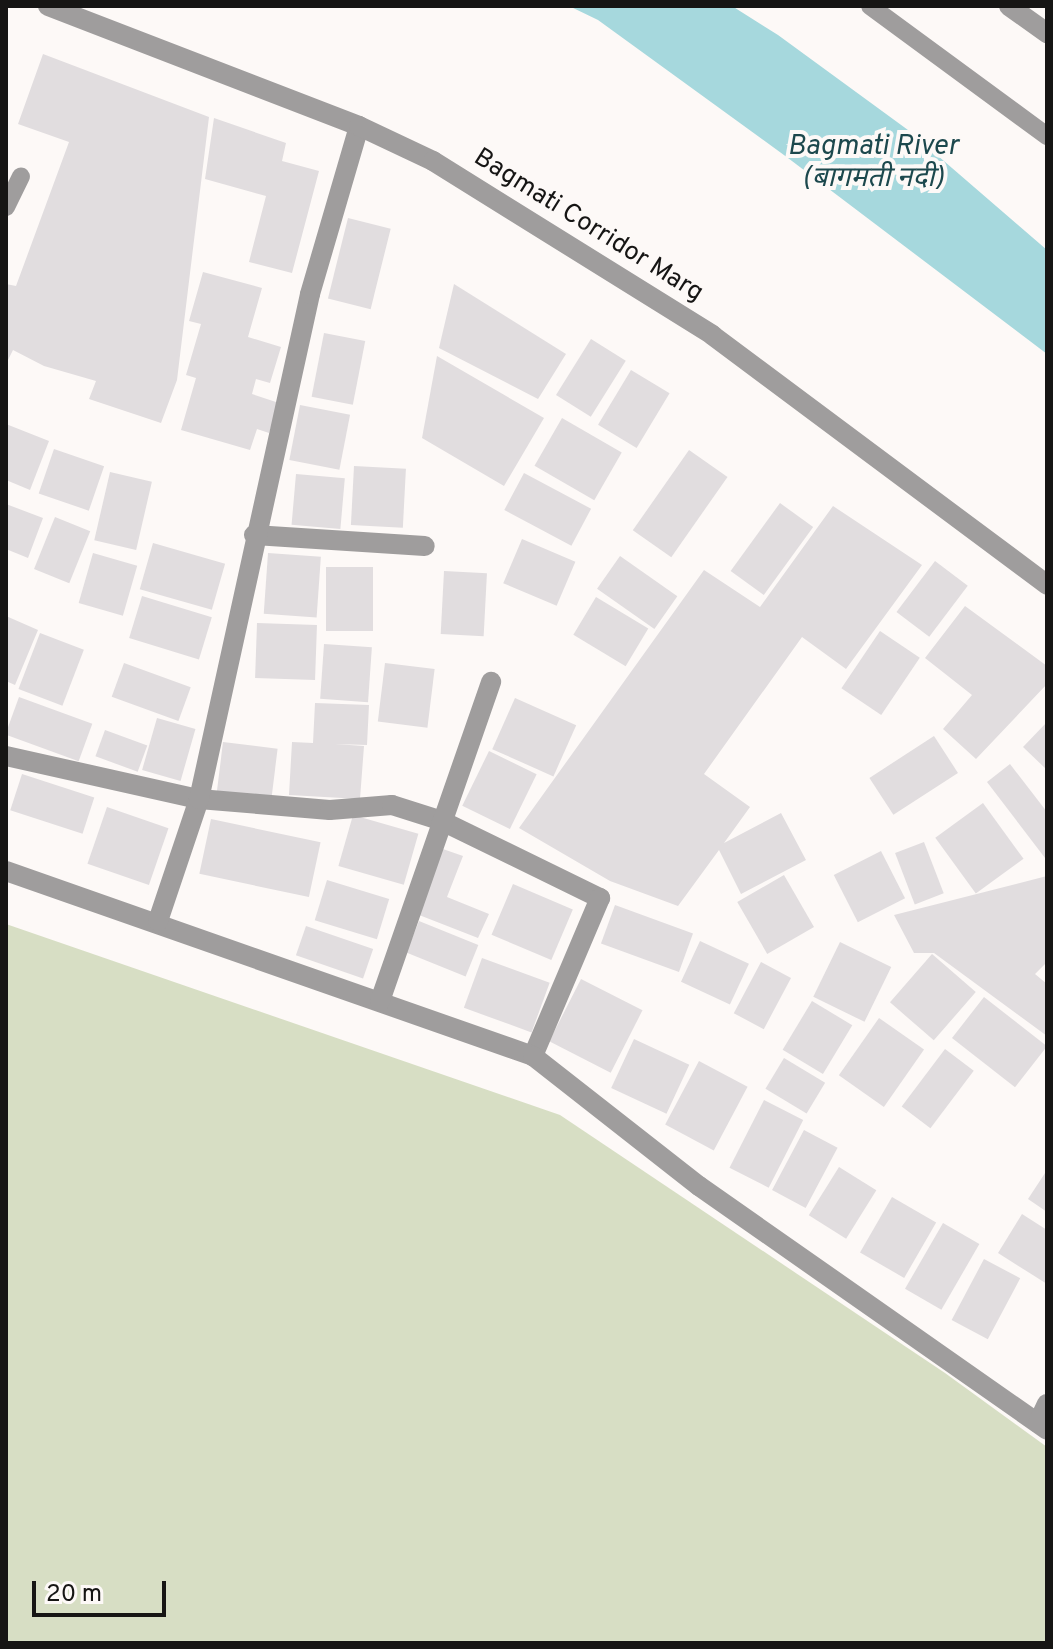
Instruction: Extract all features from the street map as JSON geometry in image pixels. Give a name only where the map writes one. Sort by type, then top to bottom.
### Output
[{"type":"street","name":"Bagmati Corridor Marg","points":[[48,6],[359,126],[433,161],[700,327],[1047,585]]},
{"type":"street","points":[[1009,6],[1047,33]]},
{"type":"street","points":[[158,921],[199,799],[254,535],[310,294],[359,126]]},
{"type":"street","points":[[254,535],[425,546]]},
{"type":"street","points":[[380,1001],[491,682]]},
{"type":"street","points":[[6,756],[199,799],[330,810],[392,805],[442,821],[600,898],[533,1056]]},
{"type":"street","points":[[6,871],[158,921],[533,1056],[699,1186],[1044,1419]]},
{"type":"lane","points":[[870,6],[1047,136]]},
{"type":"lane","points":[[6,207],[21,176]]},
{"type":"green space","points":[[6,924],[560,1115],[945,1373],[1047,1447],[1047,1643],[6,1643]]},
{"type":"water","name":"Bagmati River (बागमती नदी)","points":[[569,6],[732,6],[778,35],[908,130],[1047,250],[1047,354],[788,158],[598,20]]},
{"type":"building","points":[[43,54],[209,117],[177,380],[161,423],[89,399],[96,381],[44,366],[13,350],[6,364],[6,284],[16,286],[69,142],[18,124]]},
{"type":"building","points":[[214,118],[286,143],[282,161],[319,171],[292,273],[249,262],[266,196],[205,179]]},
{"type":"building","points":[[348,218],[391,229],[371,309],[328,299]]},
{"type":"building","points":[[203,272],[262,288],[248,337],[281,347],[270,383],[256,379],[252,394],[279,403],[269,433],[257,429],[250,450],[181,430],[196,378],[186,375],[201,324],[189,321]]},
{"type":"building","points":[[454,284],[566,354],[538,399],[439,348]]},
{"type":"building","points":[[324,333],[365,341],[353,405],[312,397]]},
{"type":"building","points":[[591,339],[626,361],[591,417],[556,395]]},
{"type":"building","points":[[437,356],[544,418],[504,486],[422,438]]},
{"type":"building","points":[[631,370],[670,393],[637,448],[598,425]]},
{"type":"building","points":[[300,405],[350,415],[339,470],[289,460]]},
{"type":"building","points":[[562,418],[622,453],[594,500],[534,466]]},
{"type":"building","points":[[6,424],[49,441],[30,490],[6,480]]},
{"type":"building","points":[[54,449],[104,466],[89,511],[39,493]]},
{"type":"building","points":[[689,450],[728,477],[671,557],[633,530]]},
{"type":"building","points":[[354,466],[406,469],[403,528],[351,525]]},
{"type":"building","points":[[110,472],[152,482],[136,550],[94,540]]},
{"type":"building","points":[[524,473],[591,509],[571,546],[504,510]]},
{"type":"building","points":[[296,474],[345,478],[340,529],[292,525]]},
{"type":"building","points":[[780,503],[813,527],[764,595],[731,571]]},
{"type":"building","points":[[6,504],[43,518],[28,558],[6,549]]},
{"type":"building","points":[[833,506],[922,565],[846,669],[802,637],[704,774],[750,807],[724,843],[781,813],[806,860],[741,894],[719,850],[678,906],[610,881],[519,828],[704,570],[760,607]]},
{"type":"building","points":[[55,517],[90,531],[69,583],[34,569]]},
{"type":"building","points":[[522,539],[575,562],[557,606],[503,583]]},
{"type":"building","points":[[153,543],[225,564],[212,610],[140,589]]},
{"type":"building","points":[[93,553],[137,566],[123,616],[79,603]]},
{"type":"building","points":[[268,553],[321,557],[317,618],[264,614]]},
{"type":"building","points":[[620,556],[677,596],[654,629],[597,589]]},
{"type":"building","points":[[935,561],[968,586],[929,637],[896,612]]},
{"type":"building","points":[[326,567],[373,567],[373,631],[326,631]]},
{"type":"building","points":[[444,571],[487,573],[484,636],[441,634]]},
{"type":"building","points":[[142,596],[212,617],[199,659],[129,638]]},
{"type":"building","points":[[596,597],[648,628],[626,666],[573,635]]},
{"type":"building","points":[[965,606],[1047,666],[1047,684],[976,759],[943,729],[972,695],[925,658]]},
{"type":"building","points":[[6,616],[38,630],[15,685],[6,681]]},
{"type":"building","points":[[257,623],[317,625],[315,680],[255,678]]},
{"type":"building","points":[[880,631],[920,658],[881,715],[841,688]]},
{"type":"building","points":[[40,633],[84,650],[62,706],[18,689]]},
{"type":"building","points":[[324,644],[372,647],[368,702],[320,699]]},
{"type":"building","points":[[124,663],[191,687],[178,721],[112,697]]},
{"type":"building","points":[[385,663],[435,669],[427,728],[378,722]]},
{"type":"building","points":[[19,697],[92,724],[79,761],[6,735]]},
{"type":"building","points":[[515,698],[576,725],[553,776],[492,749]]},
{"type":"building","points":[[315,703],[369,705],[367,745],[335,744],[364,746],[360,799],[289,795],[292,742],[313,743]]},
{"type":"building","points":[[157,718],[195,729],[181,781],[142,770]]},
{"type":"building","points":[[1047,722],[1047,770],[1023,747]]},
{"type":"building","points":[[105,730],[147,745],[138,772],[95,756]]},
{"type":"building","points":[[934,736],[958,773],[893,815],[869,778]]},
{"type":"building","points":[[223,742],[278,749],[271,803],[216,797]]},
{"type":"building","points":[[489,751],[537,774],[510,829],[462,806]]},
{"type":"building","points":[[1010,764],[1047,812],[1045,858],[987,782]]},
{"type":"building","points":[[22,774],[94,797],[83,834],[10,810]]},
{"type":"building","points":[[983,803],[1024,859],[976,894],[935,838]]},
{"type":"building","points":[[107,807],[168,828],[149,885],[87,864]]},
{"type":"building","points":[[353,815],[418,834],[404,885],[338,866]]},
{"type":"building","points":[[211,819],[321,842],[309,897],[199,874]]},
{"type":"building","points":[[924,842],[944,893],[915,904],[895,853]]},
{"type":"building","points":[[440,848],[463,856],[447,897],[489,914],[478,938],[414,913]]},
{"type":"building","points":[[881,851],[905,898],[858,922],[834,875]]},
{"type":"building","points":[[784,875],[814,927],[767,954],[737,902]]},
{"type":"building","points":[[1047,876],[1047,962],[1035,974],[1047,984],[1047,1036],[934,953],[914,953],[894,915]]},
{"type":"building","points":[[327,880],[389,899],[377,939],[315,920]]},
{"type":"building","points":[[513,884],[573,909],[551,960],[492,935]]},
{"type":"building","points":[[615,905],[693,933],[679,972],[601,944]]},
{"type":"building","points":[[419,921],[478,945],[466,976],[406,953]]},
{"type":"building","points":[[306,926],[373,949],[363,978],[296,955]]},
{"type":"building","points":[[700,941],[749,964],[730,1005],[681,982]]},
{"type":"building","points":[[840,942],[891,967],[864,1022],[813,997]]},
{"type":"building","points":[[932,954],[976,992],[934,1040],[890,1002]]},
{"type":"building","points":[[482,958],[550,983],[532,1032],[464,1008]]},
{"type":"building","points":[[761,962],[791,978],[764,1029],[734,1013]]},
{"type":"building","points":[[581,979],[642,1010],[611,1073],[549,1041]]},
{"type":"building","points":[[984,997],[1047,1046],[1015,1087],[952,1038]]},
{"type":"building","points":[[812,1001],[852,1025],[823,1074],[783,1050]]},
{"type":"building","points":[[879,1018],[924,1050],[884,1107],[839,1075]]},
{"type":"building","points":[[634,1039],[689,1065],[666,1114],[611,1088]]},
{"type":"building","points":[[945,1049],[974,1071],[930,1128],[902,1107]]},
{"type":"building","points":[[784,1058],[825,1083],[807,1114],[765,1089]]},
{"type":"building","points":[[699,1061],[748,1087],[714,1150],[665,1125]]},
{"type":"building","points":[[764,1100],[803,1120],[769,1188],[729,1168]]},
{"type":"building","points":[[804,1130],[838,1148],[806,1208],[772,1190]]},
{"type":"building","points":[[839,1167],[876,1190],[846,1239],[809,1215]]},
{"type":"building","points":[[1047,1170],[1047,1212],[1028,1199]]},
{"type":"building","points":[[892,1197],[936,1222],[904,1278],[860,1252]]},
{"type":"building","points":[[1022,1214],[1047,1230],[1047,1284],[998,1253]]},
{"type":"building","points":[[943,1223],[979,1244],[941,1310],[905,1289]]},
{"type":"building","points":[[984,1259],[1020,1278],[988,1339],[952,1320]]}]
